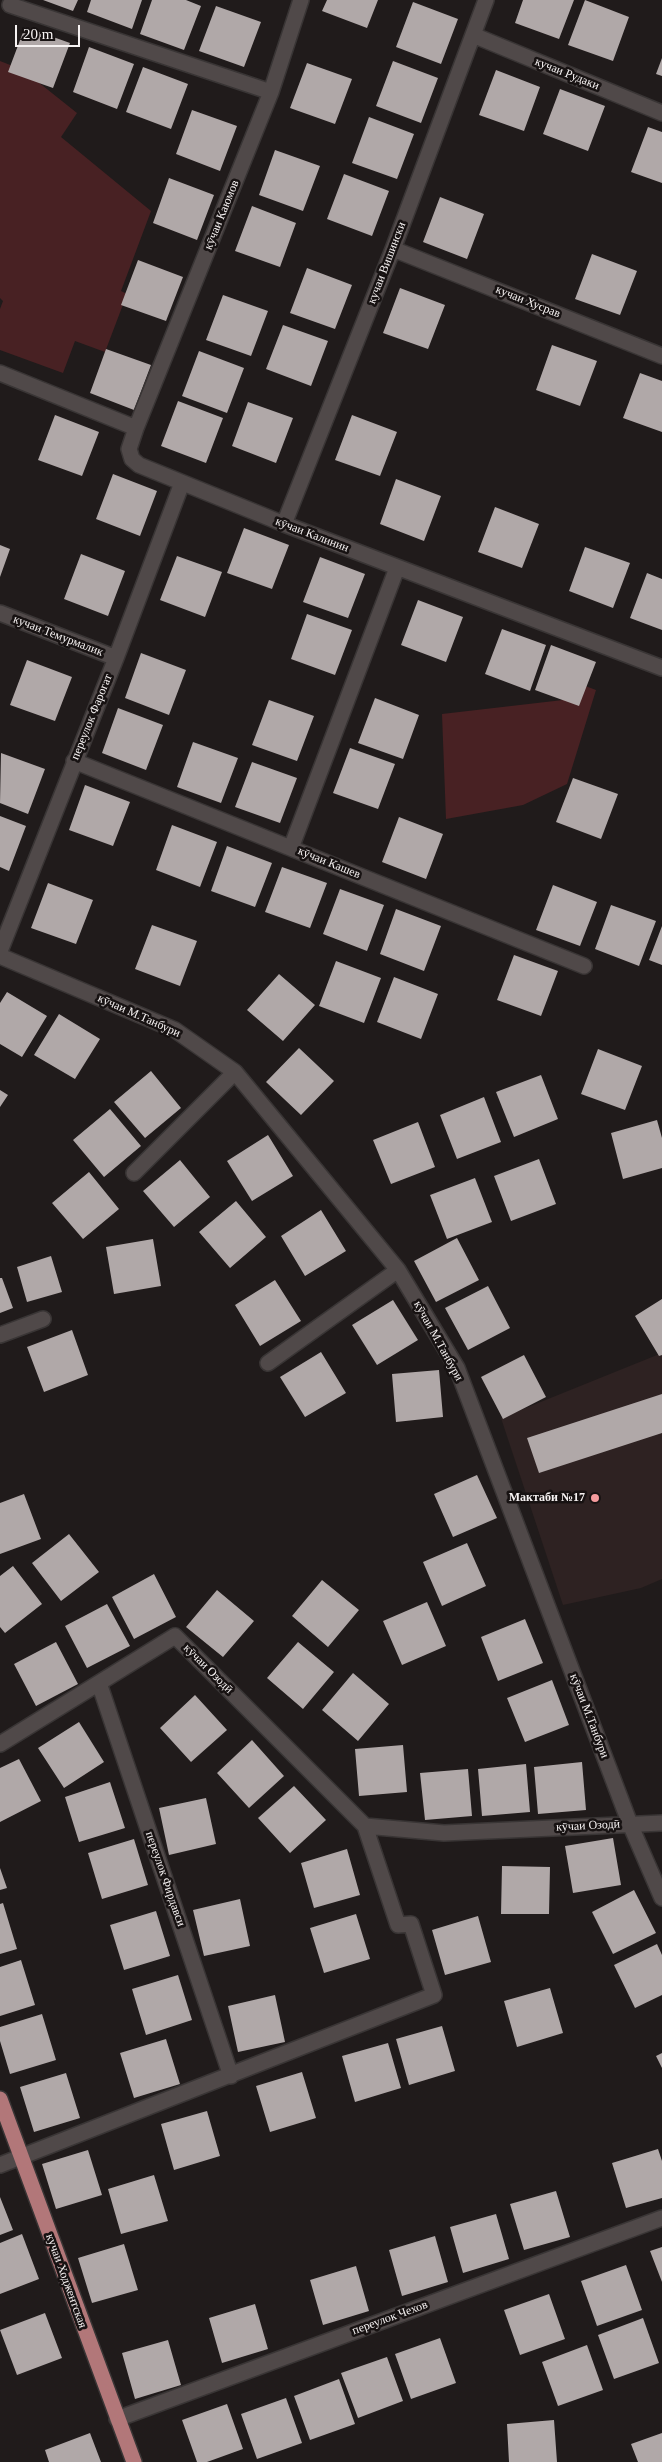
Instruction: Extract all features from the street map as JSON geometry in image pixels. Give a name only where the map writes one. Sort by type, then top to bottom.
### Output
[{"type":"main road","name":"кучаи Ходжентская","points":[[0,2099],[134,2462]]},
{"type":"street","name":"кӯчаи Каюмов","points":[[136,428],[271,92],[301,0]]},
{"type":"street","name":"кучаи Вишински","points":[[284,524],[393,249],[486,0]]},
{"type":"street","points":[[10,5],[271,92]]},
{"type":"street","name":"кучаи Рудаки","points":[[473,35],[662,113]]},
{"type":"street","name":"кучаи Хусрав","points":[[393,249],[662,356]]},
{"type":"street","points":[[0,373],[136,428]]},
{"type":"street","name":"кӯчаи Калинин","points":[[136,428],[129,449],[132,459],[139,465],[397,568],[662,668]]},
{"type":"street","name":"переулок Фарогат","points":[[0,951],[116,658],[182,483]]},
{"type":"street","points":[[291,848],[397,568]]},
{"type":"street","name":"кучаи Темурмалик","points":[[0,613],[116,658]]},
{"type":"street","name":"кӯчаи Кашев","points":[[74,761],[584,966]]},
{"type":"street","name":"кӯчаи М.Танбури","points":[[0,956],[175,1030],[235,1072],[398,1270],[457,1368],[630,1824],[662,1898]]},
{"type":"street","points":[[134,1173],[235,1072]]},
{"type":"street","points":[[268,1364],[398,1270]]},
{"type":"street","points":[[0,1335],[43,1319]]},
{"type":"street","name":"кӯчаи Озодӣ","points":[[0,1744],[175,1636],[365,1826],[398,1925],[411,1924],[434,1995],[232,2076]]},
{"type":"street","name":"переулок Фирдавси","points":[[99,1683],[232,2076]]},
{"type":"street","name":"кӯчаи Озодӣ","points":[[365,1826],[444,1833],[662,1823]]},
{"type":"street","points":[[0,2165],[232,2076]]},
{"type":"street","name":"переулок Чехов","points":[[117,2419],[662,2218]]},
{"type":"shaded area","points":[[0,61],[23,70],[77,113],[61,137],[151,211],[121,291],[127,294],[105,352],[75,341],[63,373],[0,350],[0,309],[3,301],[0,298]]},
{"type":"shaded area","points":[[569,680],[596,690],[567,784],[523,805],[446,819],[442,714],[563,700]]},
{"type":"shaded area","name":"Мактаби №17","points":[[662,1353],[662,1579],[641,1588],[563,1605],[501,1418]]},
{"type":"building","points":[[43,0],[78,0],[73,11]]},
{"type":"building","points":[[91,0],[142,0],[132,29],[87,12]]},
{"type":"building","points":[[152,0],[186,0],[201,6],[184,50],[140,34]]},
{"type":"building","points":[[327,0],[378,0],[367,28],[322,11]]},
{"type":"building","points":[[523,0],[574,0],[559,39],[515,23]]},
{"type":"building","points":[[585,0],[629,17],[613,61],[568,45]]},
{"type":"building","points":[[413,2],[458,19],[441,64],[396,47]]},
{"type":"building","points":[[216,6],[261,22],[244,67],[199,51]]},
{"type":"building","points":[[25,27],[70,43],[53,88],[8,72]]},
{"type":"building","points":[[89,47],[134,64],[117,109],[73,92]]},
{"type":"building","points":[[662,58],[662,76],[656,74]]},
{"type":"building","points":[[393,61],[438,78],[421,123],[376,106]]},
{"type":"building","points":[[307,63],[352,79],[335,124],[290,108]]},
{"type":"building","points":[[143,67],[188,84],[171,129],[126,112]]},
{"type":"building","points":[[496,70],[540,87],[524,131],[479,115]]},
{"type":"building","points":[[560,89],[605,106],[588,151],[543,134]]},
{"type":"building","points":[[192,110],[237,126],[220,171],[176,154]]},
{"type":"building","points":[[369,117],[414,134],[397,179],[352,163]]},
{"type":"building","points":[[648,127],[662,132],[662,183],[631,172]]},
{"type":"building","points":[[275,150],[320,166],[303,211],[259,195]]},
{"type":"building","points":[[344,174],[389,191],[372,236],[327,219]]},
{"type":"building","points":[[169,178],[214,195],[197,240],[153,223]]},
{"type":"building","points":[[440,197],[484,214],[467,259],[423,242]]},
{"type":"building","points":[[252,206],[296,223],[280,267],[235,251]]},
{"type":"building","points":[[592,254],[637,271],[620,315],[575,299]]},
{"type":"building","points":[[138,260],[183,277],[166,321],[121,305]]},
{"type":"building","points":[[307,268],[352,285],[335,329],[290,313]]},
{"type":"building","points":[[400,288],[445,305],[428,349],[383,333]]},
{"type":"building","points":[[223,295],[268,311],[251,356],[206,340]]},
{"type":"building","points":[[283,325],[328,341],[311,386],[266,369]]},
{"type":"building","points":[[552,345],[597,361],[580,406],[536,390]]},
{"type":"building","points":[[106,349],[151,365],[134,410],[90,393]]},
{"type":"building","points":[[199,351],[244,368],[227,413],[182,396]]},
{"type":"building","points":[[640,373],[662,381],[662,432],[623,418]]},
{"type":"building","points":[[178,401],[223,418],[206,463],[161,446]]},
{"type":"building","points":[[248,402],[293,418],[276,463],[232,446]]},
{"type":"building","points":[[55,415],[99,432],[82,476],[38,460]]},
{"type":"building","points":[[352,415],[397,432],[380,476],[335,460]]},
{"type":"building","points":[[113,474],[157,491],[140,536],[96,519]]},
{"type":"building","points":[[396,479],[441,496],[424,541],[380,524]]},
{"type":"building","points":[[495,507],[539,524],[522,568],[478,552]]},
{"type":"building","points":[[244,528],[289,545],[272,589],[227,573]]},
{"type":"building","points":[[0,545],[10,549],[0,577]]},
{"type":"building","points":[[585,547],[630,563],[613,608],[569,591]]},
{"type":"building","points":[[81,554],[125,571],[108,616],[64,599]]},
{"type":"building","points":[[177,556],[222,572],[205,617],[160,600]]},
{"type":"building","points":[[320,557],[365,574],[348,618],[303,602]]},
{"type":"building","points":[[647,573],[662,579],[662,630],[630,618]]},
{"type":"building","points":[[418,600],[463,617],[446,662],[401,645]]},
{"type":"building","points":[[307,614],[352,630],[335,675],[291,659]]},
{"type":"building","points":[[502,629],[546,645],[530,691],[485,674]]},
{"type":"building","points":[[551,645],[596,662],[579,706],[535,690]]},
{"type":"building","points":[[141,653],[186,670],[169,715],[125,698]]},
{"type":"building","points":[[27,660],[72,677],[55,721],[10,705]]},
{"type":"building","points":[[375,698],[419,715],[403,759],[358,743]]},
{"type":"building","points":[[269,700],[314,716],[297,761],[252,745]]},
{"type":"building","points":[[118,708],[163,725],[146,770],[102,753]]},
{"type":"building","points":[[193,742],[238,758],[221,803],[177,787]]},
{"type":"building","points":[[350,748],[395,764],[378,809],[333,793]]},
{"type":"building","points":[[1,753],[45,769],[28,814],[0,803]]},
{"type":"building","points":[[252,762],[297,778],[280,823],[235,807]]},
{"type":"building","points":[[573,778],[618,794],[601,839],[556,822]]},
{"type":"building","points":[[85,785],[130,802],[113,846],[69,830]]},
{"type":"building","points":[[0,816],[26,826],[9,871],[0,867]]},
{"type":"building","points":[[399,817],[443,834],[426,879],[382,862]]},
{"type":"building","points":[[172,825],[217,842],[200,887],[156,870]]},
{"type":"building","points":[[227,846],[272,863],[255,907],[211,891]]},
{"type":"building","points":[[282,867],[327,883],[310,928],[265,912]]},
{"type":"building","points":[[48,883],[93,900],[76,944],[31,928]]},
{"type":"building","points":[[553,885],[597,902],[580,946],[536,930]]},
{"type":"building","points":[[340,889],[384,905],[367,951],[323,934]]},
{"type":"building","points":[[611,905],[656,921],[639,966],[595,949]]},
{"type":"building","points":[[396,909],[441,926],[424,971],[380,954]]},
{"type":"building","points":[[152,925],[197,941],[180,986],[135,969]]},
{"type":"building","points":[[662,926],[662,965],[649,960]]},
{"type":"building","points":[[514,955],[558,971],[541,1016],[497,1000]]},
{"type":"building","points":[[336,961],[381,978],[364,1023],[319,1006]]},
{"type":"building","points":[[279,974],[315,1005],[283,1041],[247,1010]]},
{"type":"building","points":[[394,977],[438,994],[421,1039],[377,1022]]},
{"type":"building","points":[[7,992],[47,1016],[22,1057],[0,1044],[0,1003]]},
{"type":"building","points":[[59,1014],[100,1039],[75,1079],[34,1055]]},
{"type":"building","points":[[299,1048],[334,1081],[301,1115],[266,1082]]},
{"type":"building","points":[[598,1049],[642,1066],[625,1110],[581,1094]]},
{"type":"building","points":[[151,1071],[181,1108],[145,1138],[114,1102]]},
{"type":"building","points":[[541,1075],[558,1119],[514,1137],[496,1092]]},
{"type":"building","points":[[0,1090],[8,1095],[0,1107]]},
{"type":"building","points":[[484,1097],[501,1142],[457,1159],[440,1115]]},
{"type":"building","points":[[110,1109],[141,1146],[104,1177],[73,1140]]},
{"type":"building","points":[[657,1120],[662,1138],[662,1168],[623,1179],[611,1133]]},
{"type":"building","points":[[418,1122],[435,1167],[391,1184],[373,1140]]},
{"type":"building","points":[[268,1135],[293,1176],[252,1201],[227,1161]]},
{"type":"building","points":[[539,1159],[556,1204],[511,1221],[494,1176]]},
{"type":"building","points":[[180,1160],[210,1197],[174,1227],[143,1191]]},
{"type":"building","points":[[89,1172],[119,1209],[83,1239],[52,1203]]},
{"type":"building","points":[[475,1178],[492,1222],[447,1239],[430,1195]]},
{"type":"building","points":[[236,1201],[266,1237],[230,1268],[199,1232]]},
{"type":"building","points":[[321,1210],[346,1251],[305,1276],[281,1236]]},
{"type":"building","points":[[457,1238],[479,1280],[436,1302],[414,1261]]},
{"type":"building","points":[[153,1239],[161,1286],[114,1294],[106,1247]]},
{"type":"building","points":[[51,1256],[62,1292],[27,1302],[17,1267]]},
{"type":"building","points":[[0,1278],[2,1278],[13,1308],[0,1313]]},
{"type":"building","points":[[275,1280],[301,1321],[260,1346],[235,1305]]},
{"type":"building","points":[[488,1286],[510,1328],[468,1350],[445,1308]]},
{"type":"building","points":[[662,1299],[662,1355],[659,1356],[635,1316]]},
{"type":"building","points":[[393,1300],[418,1340],[377,1365],[352,1325]]},
{"type":"building","points":[[72,1330],[88,1375],[44,1392],[27,1347]]},
{"type":"building","points":[[321,1352],[346,1393],[305,1417],[280,1377]]},
{"type":"building","points":[[524,1355],[546,1397],[503,1419],[481,1377]]},
{"type":"building","points":[[439,1370],[443,1417],[396,1422],[392,1374]]},
{"type":"building","points":[[662,1394],[662,1433],[539,1473],[527,1438]]},
{"type":"building","points":[[477,1475],[497,1518],[453,1537],[434,1494]]},
{"type":"building","points":[[24,1494],[41,1539],[0,1554],[0,1503]]},
{"type":"building","points":[[69,1534],[99,1572],[61,1601],[32,1563]]},
{"type":"building","points":[[467,1543],[486,1586],[442,1606],[423,1562]]},
{"type":"building","points":[[13,1566],[42,1604],[5,1633],[0,1627],[0,1576]]},
{"type":"building","points":[[154,1574],[176,1617],[134,1639],[112,1597]]},
{"type":"building","points":[[322,1580],[359,1610],[328,1647],[292,1616]]},
{"type":"building","points":[[217,1590],[254,1621],[223,1657],[186,1627]]},
{"type":"building","points":[[427,1602],[446,1646],[402,1665],[383,1621]]},
{"type":"building","points":[[107,1604],[130,1646],[87,1668],[65,1626]]},
{"type":"building","points":[[525,1619],[543,1663],[498,1681],[481,1637]]},
{"type":"building","points":[[56,1642],[78,1684],[36,1706],[14,1664]]},
{"type":"building","points":[[298,1642],[334,1672],[303,1709],[267,1678]]},
{"type":"building","points":[[353,1673],[389,1704],[358,1741],[322,1710]]},
{"type":"building","points":[[552,1680],[569,1725],[525,1742],[507,1698]]},
{"type":"building","points":[[195,1695],[227,1730],[191,1762],[160,1728]]},
{"type":"building","points":[[79,1722],[104,1762],[64,1788],[38,1748]]},
{"type":"building","points":[[252,1740],[284,1776],[249,1808],[217,1773]]},
{"type":"building","points":[[403,1745],[407,1792],[359,1796],[355,1749]]},
{"type":"building","points":[[19,1759],[41,1801],[0,1822],[0,1768]]},
{"type":"building","points":[[582,1762],[586,1810],[538,1814],[534,1767]]},
{"type":"building","points":[[526,1764],[530,1812],[482,1816],[478,1769]]},
{"type":"building","points":[[468,1769],[472,1816],[425,1820],[420,1773]]},
{"type":"building","points":[[110,1782],[125,1828],[79,1842],[65,1797]]},
{"type":"building","points":[[294,1786],[326,1820],[290,1853],[258,1818]]},
{"type":"building","points":[[206,1798],[216,1844],[169,1855],[159,1808]]},
{"type":"building","points":[[613,1838],[621,1885],[573,1893],[565,1846]]},
{"type":"building","points":[[134,1839],[148,1885],[102,1899],[88,1853]]},
{"type":"building","points":[[347,1849],[360,1895],[314,1908],[301,1863]]},
{"type":"building","points":[[502,1866],[550,1867],[549,1914],[501,1914]]},
{"type":"building","points":[[0,1868],[7,1888],[0,1890]]},
{"type":"building","points":[[634,1890],[656,1933],[613,1954],[592,1912]]},
{"type":"building","points":[[240,1899],[250,1946],[204,1956],[193,1910]]},
{"type":"building","points":[[3,1903],[17,1949],[0,1954],[0,1904]]},
{"type":"building","points":[[156,1911],[170,1956],[124,1970],[110,1925]]},
{"type":"building","points":[[356,1914],[370,1959],[324,1973],[310,1928]]},
{"type":"building","points":[[478,1916],[491,1962],[445,1975],[432,1930]]},
{"type":"building","points":[[657,1944],[662,1955],[662,1995],[635,2008],[614,1965]]},
{"type":"building","points":[[21,1960],[35,2005],[0,2016],[0,1967]]},
{"type":"building","points":[[178,1975],[192,2020],[146,2035],[132,1989]]},
{"type":"building","points":[[550,1988],[563,2033],[517,2047],[504,2001]]},
{"type":"building","points":[[275,1995],[285,2042],[238,2052],[228,2006]]},
{"type":"building","points":[[42,2014],[56,2060],[10,2074],[0,2041],[0,2027]]},
{"type":"building","points":[[442,2026],[455,2071],[409,2085],[396,2039]]},
{"type":"building","points":[[166,2039],[180,2084],[134,2098],[120,2053]]},
{"type":"building","points":[[388,2043],[401,2088],[355,2102],[342,2056]]},
{"type":"building","points":[[662,2053],[662,2068],[656,2056]]},
{"type":"building","points":[[302,2072],[316,2118],[270,2132],[256,2086]]},
{"type":"building","points":[[66,2073],[80,2118],[34,2132],[20,2087]]},
{"type":"building","points":[[207,2111],[220,2156],[174,2170],[161,2124]]},
{"type":"building","points":[[658,2149],[662,2161],[662,2198],[626,2208],[612,2163]]},
{"type":"building","points":[[88,2150],[102,2195],[56,2209],[42,2164]]},
{"type":"building","points":[[154,2175],[168,2221],[121,2234],[108,2189]]},
{"type":"building","points":[[556,2191],[570,2237],[524,2250],[510,2204]]},
{"type":"building","points":[[0,2197],[13,2230],[0,2235]]},
{"type":"building","points":[[496,2214],[509,2259],[463,2273],[450,2227]]},
{"type":"building","points":[[22,2234],[39,2279],[0,2294],[0,2243]]},
{"type":"building","points":[[435,2236],[448,2282],[402,2296],[389,2250]]},
{"type":"building","points":[[124,2244],[138,2290],[92,2303],[78,2258]]},
{"type":"building","points":[[662,2247],[662,2282],[650,2251]]},
{"type":"building","points":[[626,2265],[642,2310],[597,2326],[581,2281]]},
{"type":"building","points":[[356,2266],[369,2311],[323,2325],[310,2280]]},
{"type":"building","points":[[549,2294],[565,2339],[520,2355],[504,2310]]},
{"type":"building","points":[[255,2304],[268,2349],[222,2363],[209,2318]]},
{"type":"building","points":[[45,2313],[62,2358],[17,2375],[0,2330]]},
{"type":"building","points":[[643,2318],[659,2363],[614,2379],[598,2335]]},
{"type":"building","points":[[440,2338],[456,2383],[411,2399],[395,2354]]},
{"type":"building","points":[[168,2340],[181,2385],[135,2399],[122,2353]]},
{"type":"building","points":[[587,2345],[603,2390],[558,2406],[542,2362]]},
{"type":"building","points":[[387,2357],[403,2401],[358,2418],[341,2373]]},
{"type":"building","points":[[339,2379],[355,2424],[310,2440],[294,2396]]},
{"type":"building","points":[[286,2398],[302,2443],[257,2459],[241,2414]]},
{"type":"building","points":[[227,2404],[243,2449],[207,2462],[197,2462],[182,2420]]},
{"type":"building","points":[[554,2420],[557,2462],[509,2462],[507,2424]]},
{"type":"building","points":[[90,2433],[101,2462],[49,2462],[45,2450]]},
{"type":"building","points":[[662,2433],[662,2462],[638,2462],[631,2444]]},
{"type":"place","name":"Мактаби №17","points":[[595,1498]]}]
